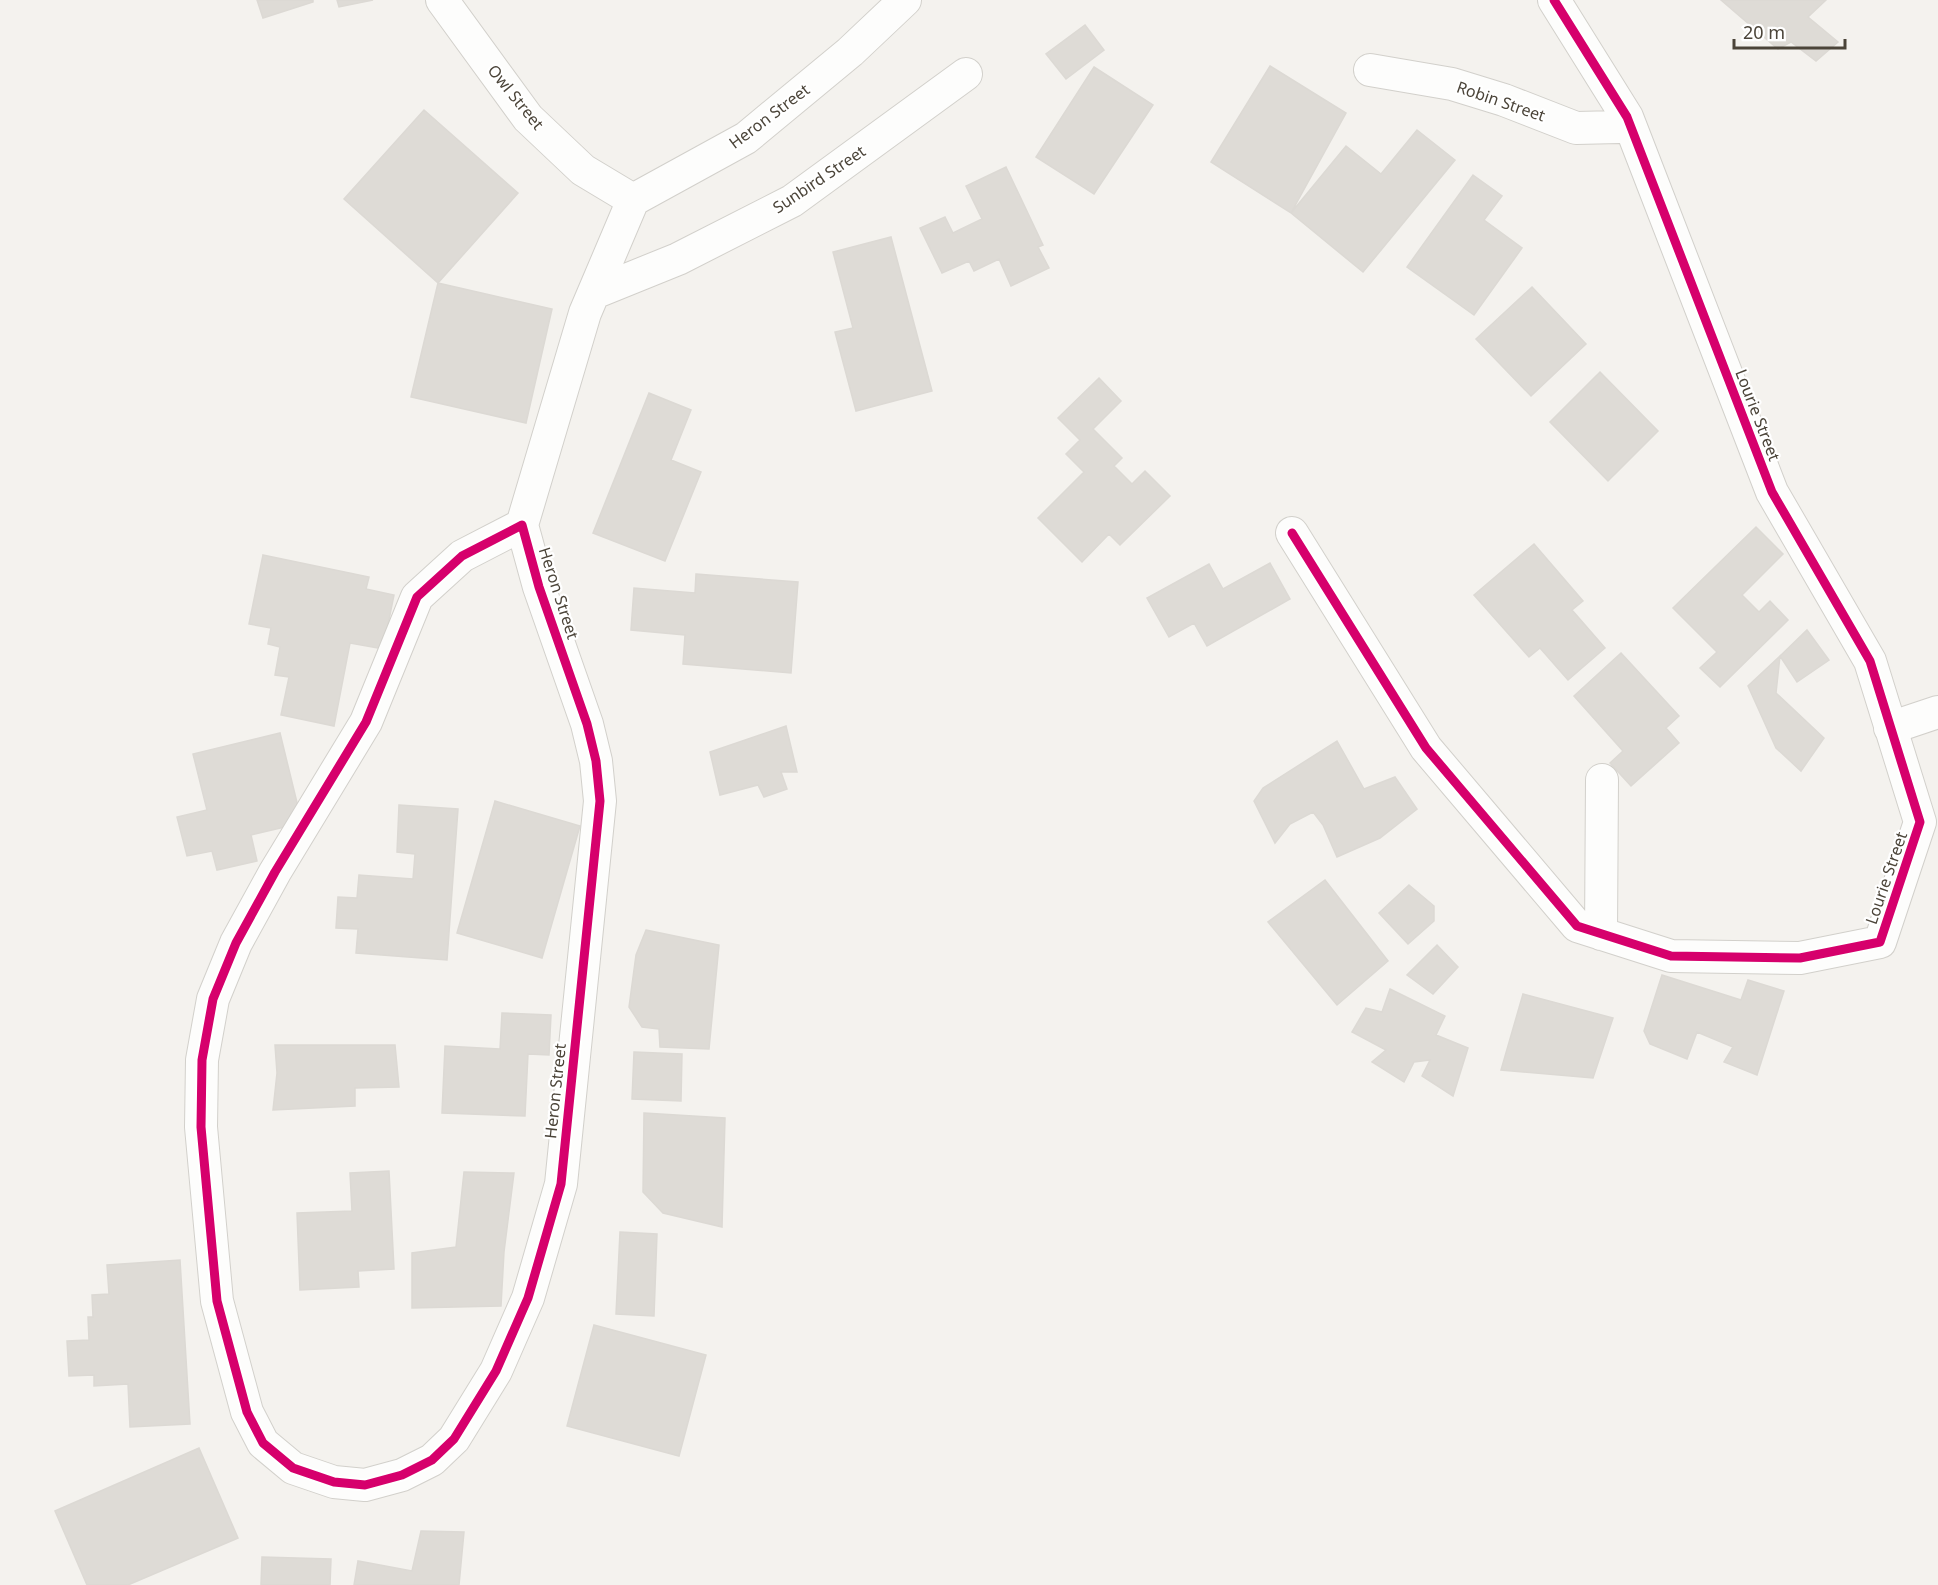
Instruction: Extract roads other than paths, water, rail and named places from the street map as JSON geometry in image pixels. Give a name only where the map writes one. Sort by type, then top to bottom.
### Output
[{"type":"street","name":"Owl Street","points":[[442,0],[528,118],[583,170],[633,200]]},
{"type":"street","name":"Heron Street","points":[[633,200],[746,138],[850,52],[905,0]]},
{"type":"street","name":"Lourie Street","points":[[1292,533],[1426,748],[1577,926],[1671,956],[1800,958],[1880,942],[1920,822],[1870,661],[1772,492],[1627,117],[1554,0]]},
{"type":"street","name":"Robin Street","points":[[1370,70],[1452,84],[1504,100],[1576,128],[1619,127],[1627,117]]},
{"type":"street","name":"Sunbird Street","points":[[594,293],[678,259],[792,201],[966,74]]},
{"type":"street","points":[[522,525],[585,313],[633,200]]},
{"type":"street","name":"Heron Street","points":[[522,525],[539,587],[587,724],[596,761],[600,801],[561,1184],[528,1299],[496,1371],[454,1439],[432,1460],[402,1475],[365,1485],[334,1482],[293,1468],[263,1443],[247,1412],[217,1301],[201,1127],[202,1060],[213,999],[236,943],[252,912],[366,722],[417,597],[462,556],[522,525]]},
{"type":"street","points":[[1890,728],[1938,712]]},
{"type":"street","points":[[1601,934],[1602,780]]}]
